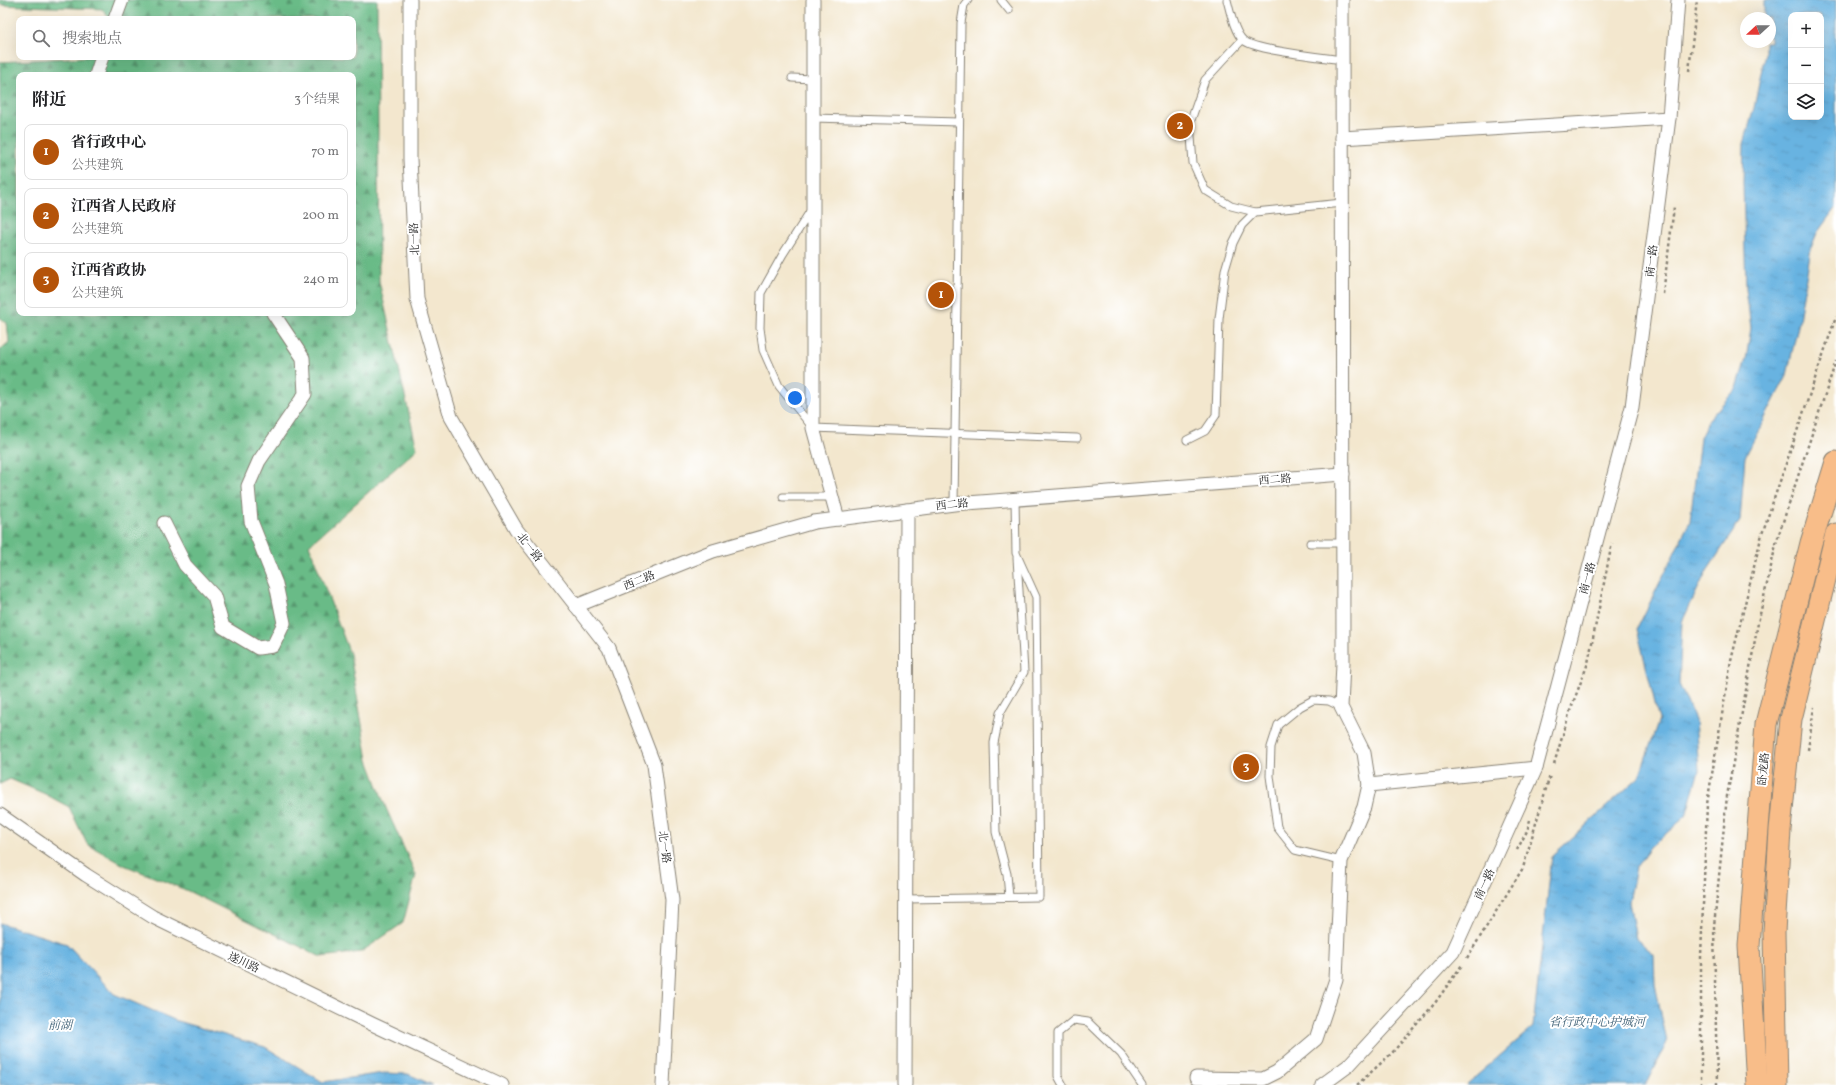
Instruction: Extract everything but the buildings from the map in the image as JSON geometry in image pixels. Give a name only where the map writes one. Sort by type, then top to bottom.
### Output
[{"type":"main road","name":"卧龙路","points":[[1757,1085],[1748,946],[1766,724],[1811,543],[1836,462]]},
{"type":"main road","name":"卧龙路","points":[[1777,1085],[1774,932],[1780,830],[1791,719],[1836,534]]},
{"type":"street","points":[[116,16],[122,0]]},
{"type":"street","name":"北一路","points":[[410,0],[410,159],[417,299],[451,417],[516,529],[609,648],[654,765],[672,900],[663,1085]]},
{"type":"street","points":[[813,0],[813,428],[838,519]]},
{"type":"street","points":[[1196,1078],[1263,1079],[1277,1072],[1316,1039],[1336,979],[1341,860],[1364,807],[1369,785],[1364,753],[1341,707],[1343,662],[1342,0]]},
{"type":"street","name":"南一路","points":[[1322,1085],[1348,1066],[1453,952],[1536,768],[1632,407],[1669,118],[1678,0]]},
{"type":"street","points":[[97,72],[101,60]]},
{"type":"street","points":[[1342,138],[1669,118]]},
{"type":"street","points":[[164,523],[185,565],[214,596],[223,627],[258,648],[273,646],[284,623],[276,584],[251,521],[248,486],[259,461],[305,394],[303,358],[275,316]]},
{"type":"street","name":"西二路","points":[[576,606],[713,551],[814,522],[954,504],[1343,474]]},
{"type":"street","points":[[905,1085],[907,510]]},
{"type":"street","points":[[1369,785],[1536,768]]},
{"type":"street","name":"遂川路","points":[[0,815],[86,875],[153,917],[372,1024],[502,1085]]},
{"type":"lane","points":[[954,504],[961,23],[964,5],[968,0]]},
{"type":"lane","points":[[1001,0],[1009,10]]},
{"type":"lane","points":[[1227,0],[1232,21],[1242,40],[1256,47],[1342,60]]},
{"type":"lane","points":[[1242,40],[1204,80],[1190,123],[1193,163],[1205,190],[1231,206],[1255,212],[1342,203]]},
{"type":"lane","points":[[792,78],[813,79]]},
{"type":"lane","points":[[813,118],[959,122]]},
{"type":"lane","points":[[813,207],[783,254],[761,294],[760,328],[763,350],[779,386],[813,428],[1077,438]]},
{"type":"lane","points":[[1188,440],[1205,431],[1216,415],[1219,320],[1225,270],[1236,237],[1242,225],[1255,212]]},
{"type":"lane","points":[[783,497],[832,497]]},
{"type":"lane","points":[[1009,897],[1007,874],[996,832],[994,743],[1000,713],[1024,672],[1016,553],[1016,499]]},
{"type":"lane","points":[[1310,543],[1343,543]]},
{"type":"lane","points":[[906,898],[1038,897],[1036,597],[1016,553]]},
{"type":"lane","points":[[1341,707],[1329,701],[1313,700],[1300,707],[1278,725],[1272,747],[1270,776],[1276,828],[1295,850],[1341,860]]},
{"type":"lane","points":[[1063,1085],[1058,1076],[1058,1033],[1074,1020],[1088,1022],[1120,1054],[1142,1085]]},
{"type":"path","points":[[1701,1085],[1701,956],[1707,804],[1731,661],[1762,534],[1836,318]]},
{"type":"path","points":[[1808,751],[1815,700]]},
{"type":"green space","points":[[0,0],[377,0],[379,281],[417,449],[309,545],[350,654],[368,760],[386,808],[416,875],[403,923],[361,952],[321,957],[188,891],[124,865],[87,844],[69,807],[45,794],[10,779],[0,784],[0,350],[9,342],[7,323],[0,318],[0,62],[34,60],[356,60],[356,16],[108,16],[102,9],[0,5]]},
{"type":"water","name":"省行政中心护城河","points":[[1764,0],[1836,0],[1836,207],[1817,233],[1811,248],[1798,326],[1787,375],[1745,457],[1740,521],[1705,574],[1682,622],[1679,684],[1695,720],[1699,770],[1686,816],[1650,848],[1636,867],[1629,902],[1636,939],[1654,954],[1655,984],[1667,1042],[1646,1085],[1466,1085],[1533,1027],[1552,856],[1639,777],[1659,720],[1637,629],[1690,521],[1700,438],[1709,419],[1737,388],[1746,359],[1751,328],[1746,289],[1743,183],[1744,143],[1754,108],[1765,48],[1776,48],[1776,12],[1764,12]]},
{"type":"water","name":"前湖","points":[[0,923],[67,944],[114,994],[177,1021],[265,1047],[323,1082],[383,1073],[408,1074],[433,1085],[0,1085]]},
{"type":"place","name":"江西省人民政府","points":[[1180,126]]},
{"type":"place","name":"省行政中心","points":[[941,295]]},
{"type":"place","name":"江西省政协","points":[[1246,767]]}]
